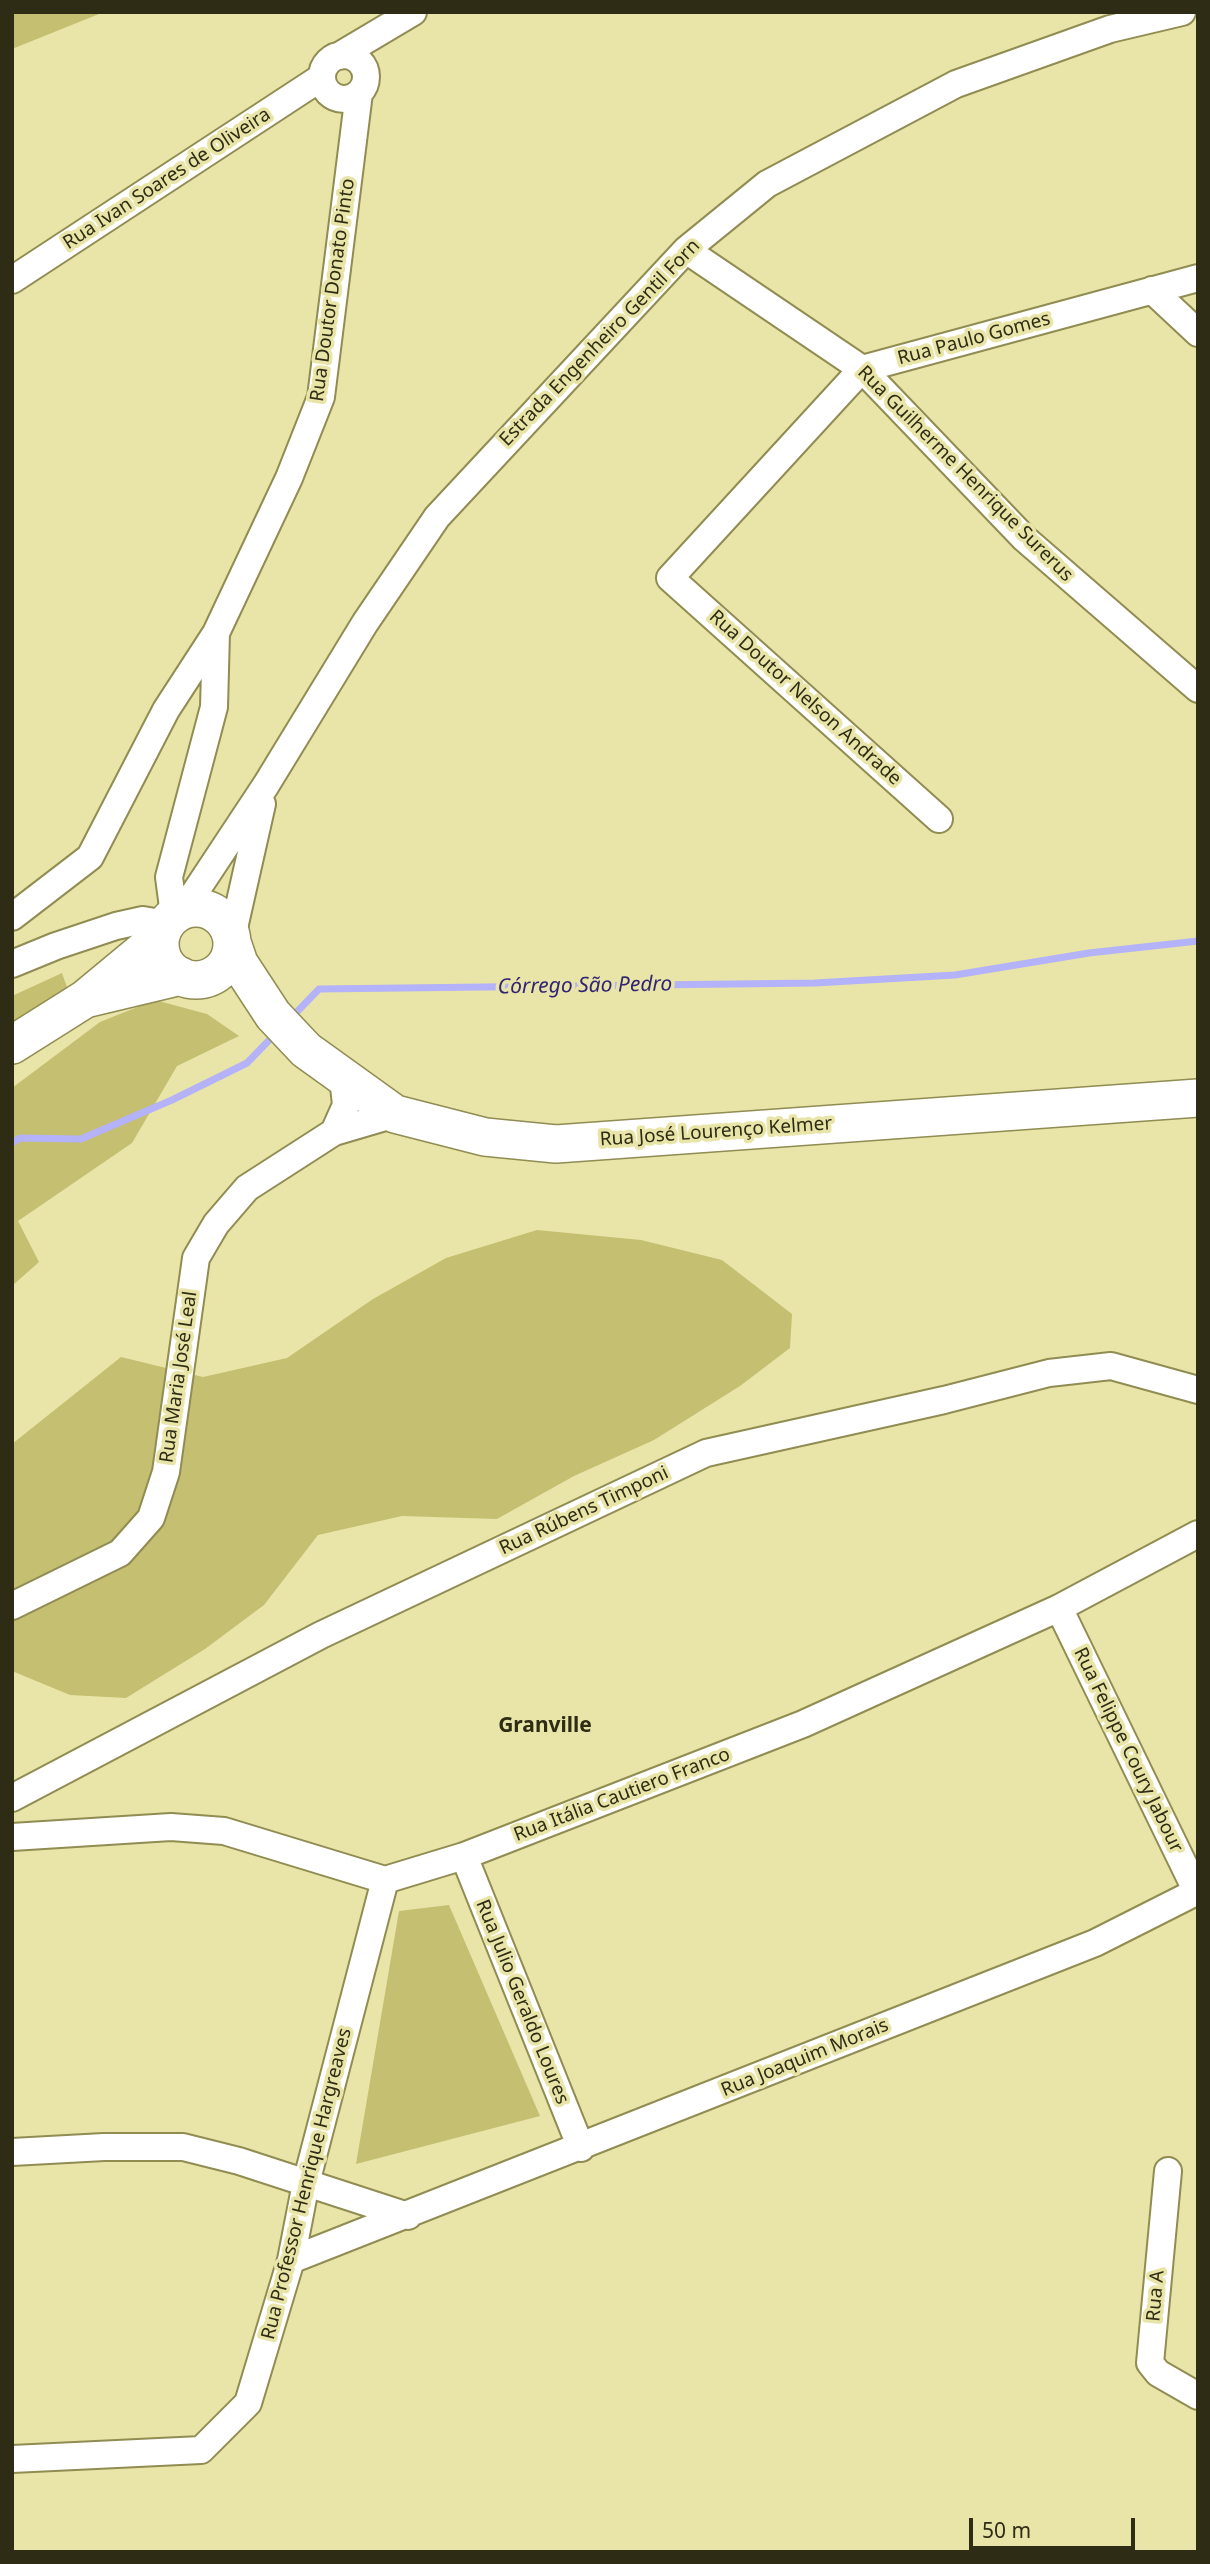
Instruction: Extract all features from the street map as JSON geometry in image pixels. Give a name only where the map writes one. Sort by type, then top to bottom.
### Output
[{"type":"main road","points":[[209,909],[220,916],[232,941],[224,967],[193,978],[164,959],[171,921],[209,909]]},
{"type":"main road","name":"Estrada Engenheiro Gentil Forn","points":[[12,1045],[85,999],[171,921]]},
{"type":"main road","name":"Rua José Lourenço Kelmer","points":[[232,941],[239,963],[274,1016],[306,1051],[395,1114],[485,1137],[556,1144],[1198,1098]]},
{"type":"main road","name":"Estrada Engenheiro Gentil Forn","points":[[85,999],[193,978]]},
{"type":"main road","name":"Rua José Lourenço Kelmer","points":[[193,978],[274,1016]]},
{"type":"street","points":[[415,12],[362,84],[343,99],[328,93],[322,77],[327,63],[415,12]]},
{"type":"street","name":"Estrada Engenheiro Gentil Forn","points":[[171,921],[267,785],[365,624],[437,517],[686,250],[767,184],[956,84],[1110,29],[1182,12]]},
{"type":"street","points":[[339,56],[359,61],[362,84]]},
{"type":"street","name":"Rua Ivan Soares de Oliveira","points":[[12,280],[322,77]]},
{"type":"street","name":"Rua Doutor Donato Pinto","points":[[12,917],[90,857],[166,710],[216,633],[289,478],[321,397],[362,84]]},
{"type":"street","name":"Rua Guilherme Henrique Surerus","points":[[686,250],[862,369],[1025,539],[1198,688]]},
{"type":"street","name":"Rua Paulo Gomes","points":[[862,369],[1198,278]]},
{"type":"street","points":[[1152,290],[1198,333]]},
{"type":"street","name":"Rua Doutor Nelson Andrade","points":[[862,369],[670,578],[939,819]]},
{"type":"street","name":"Rua Doutor Donato Pinto","points":[[171,921],[169,877],[214,707],[216,633]]},
{"type":"street","name":"Estrada Engenheiro Gentil Forn","points":[[232,941],[243,876],[267,785]]},
{"type":"street","points":[[12,964],[116,926],[143,920],[171,921]]},
{"type":"street","points":[[334,1132],[346,1105],[343,1077]]},
{"type":"street","name":"Rua Maria José Leal","points":[[12,1606],[120,1553],[151,1518],[166,1472],[196,1258],[216,1224],[247,1188],[334,1132],[395,1114]]},
{"type":"street","name":"Rua Rúbens Timponi","points":[[12,1798],[321,1635],[706,1453],[944,1401],[1049,1373],[1111,1366],[1198,1390]]},
{"type":"street","name":"Rua Itália Cautiero Franco","points":[[385,1880],[464,1856],[803,1724],[1059,1608],[1198,1534]]},
{"type":"street","name":"Rua Felippe Coury Jabour","points":[[1059,1608],[1197,1891]]},
{"type":"street","points":[[12,1837],[171,1827],[224,1831],[385,1880]]},
{"type":"street","name":"Rua Julio Geraldo Loures","points":[[464,1856],[581,2148]]},
{"type":"street","name":"Rua Professor Henrique Hargreaves","points":[[12,2459],[201,2450],[248,2403],[291,2260],[306,2183],[385,1880]]},
{"type":"street","name":"Rua Joaquim Morais","points":[[291,2260],[581,2148],[1095,1943],[1197,1891]]},
{"type":"street","points":[[12,2152],[104,2147],[183,2147],[239,2161],[408,2216]]},
{"type":"street","name":"Rua A","points":[[1168,2171],[1150,2364],[1158,2374],[1198,2396]]},
{"type":"shaded area","points":[[12,12],[104,12],[12,49]]},
{"type":"shaded area","points":[[62,973],[69,993],[12,1028],[12,996]]},
{"type":"shaded area","points":[[155,1000],[207,1014],[239,1036],[177,1066],[132,1143],[18,1221],[39,1262],[12,1286],[12,1088],[100,1022]]},
{"type":"shaded area","points":[[537,1230],[641,1240],[722,1260],[792,1314],[790,1348],[740,1386],[654,1440],[574,1476],[497,1519],[402,1516],[318,1535],[264,1605],[205,1649],[126,1698],[70,1695],[12,1671],[12,1444],[121,1357],[203,1377],[287,1358],[373,1299],[446,1258]]},
{"type":"shaded area","points":[[449,1905],[540,2116],[356,2164],[399,1911]]},
{"type":"waterway","name":"Córrego São Pedro","points":[[290,1019],[319,989],[815,983],[955,975],[1089,953],[1198,941]]},
{"type":"waterway","name":"Córrego São Pedro","points":[[12,1143],[20,1138],[81,1139],[172,1100],[247,1063],[277,1032]]},
{"type":"district","name":"Granville","points":[[545,1726]]}]
